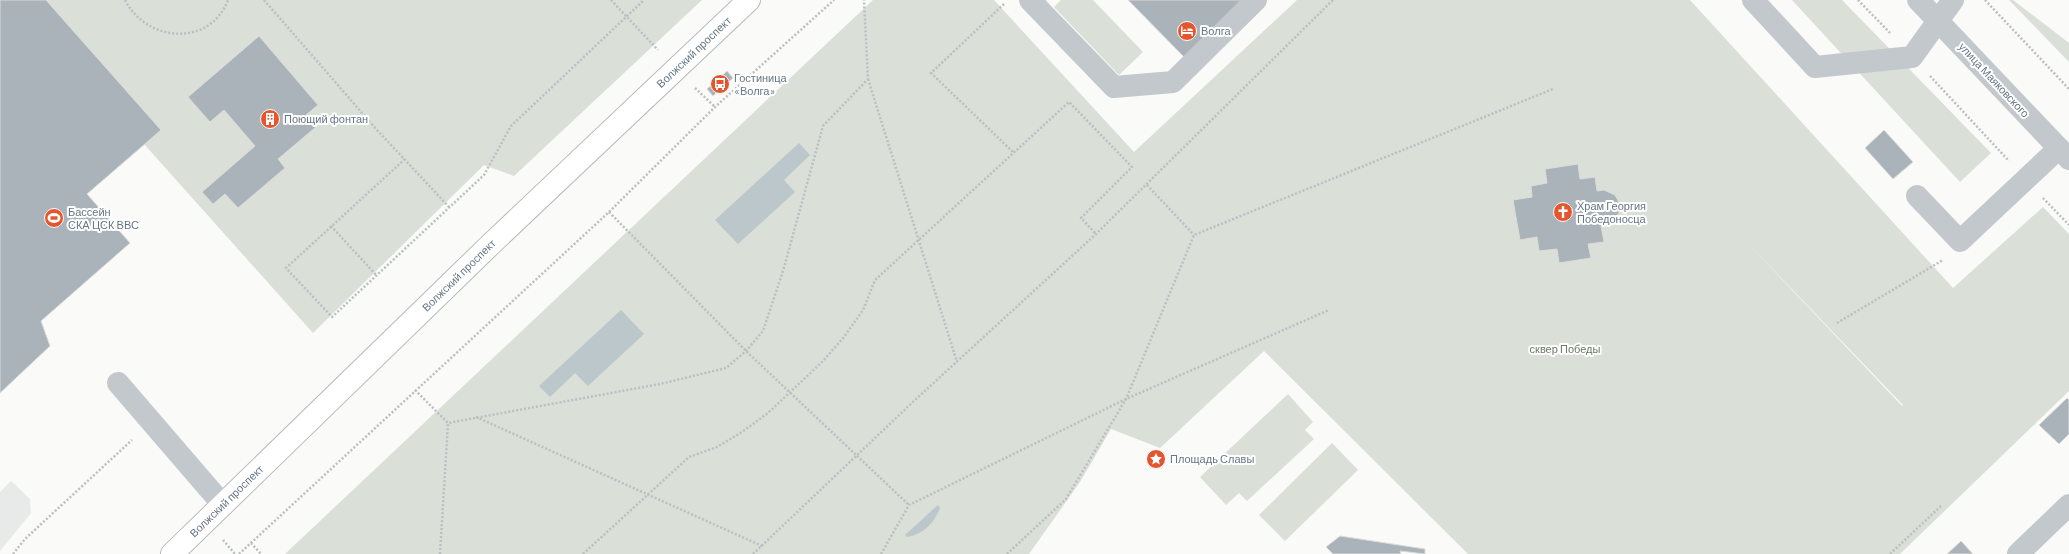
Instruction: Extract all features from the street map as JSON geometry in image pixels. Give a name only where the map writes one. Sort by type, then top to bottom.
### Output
[{"type":"main road","name":"Волжский проспект","points":[[172,554],[490,245],[749,0]]},
{"type":"street","points":[[1030,0],[1114,88],[1173,82],[1256,0]]},
{"type":"street","points":[[1753,0],[1815,68],[1912,57],[1953,0]]},
{"type":"street","name":"улица Маяковского","points":[[1918,0],[2064,154]]},
{"type":"street","points":[[1917,196],[1960,241],[2026,179],[2064,154]]},
{"type":"street","points":[[118,383],[222,505]]},
{"type":"street","points":[[2018,554],[2069,505]]},
{"type":"path","points":[[125,0],[131,12],[145,25],[163,33],[182,34],[201,29],[216,18],[228,0]]},
{"type":"path","points":[[264,0],[376,129],[450,208]]},
{"type":"path","points":[[405,159],[286,268],[332,317],[484,175],[511,126],[644,0]]},
{"type":"path","points":[[239,554],[609,212],[715,107],[834,0]]},
{"type":"path","points":[[864,0],[868,79],[957,362]]},
{"type":"path","points":[[1009,0],[931,73],[1014,153]]},
{"type":"path","points":[[753,554],[957,362],[1096,234],[1333,0]]},
{"type":"path","points":[[1858,0],[2069,225]]},
{"type":"path","points":[[1985,0],[2069,89]]},
{"type":"path","points":[[448,423],[660,384],[726,368],[746,351],[763,331],[783,271],[823,126],[868,79]]},
{"type":"path","points":[[1007,554],[1066,499],[1126,399],[1194,235],[1553,89]]},
{"type":"path","points":[[583,554],[689,457],[716,447],[742,432],[768,413],[823,361],[844,337],[862,310],[875,280],[1069,102],[1132,167],[1081,218],[1096,234]]},
{"type":"path","points":[[1147,185],[1194,235]]},
{"type":"path","points":[[609,212],[746,351],[909,505]]},
{"type":"path","points":[[331,226],[377,276]]},
{"type":"path","points":[[1837,323],[1949,257]]},
{"type":"path","points":[[881,554],[909,505],[1126,399],[1329,310]]},
{"type":"path","points":[[415,390],[448,423],[440,554]]},
{"type":"path","points":[[476,417],[646,495],[762,546]]},
{"type":"path","points":[[13,554],[25,539],[137,435]]},
{"type":"path","points":[[1890,554],[1941,506]]},
{"type":"path","points":[[251,543],[261,554]]},
{"type":"shaded area","points":[[799,143],[810,155],[784,180],[795,192],[738,244],[715,220]]},
{"type":"shaded area","points":[[621,310],[644,334],[588,386],[575,373],[550,397],[539,386]]},
{"type":"shaded area","points":[[11,481],[30,499],[31,513],[0,551],[0,492]]},
{"type":"shaded area","points":[[938,505],[940,508],[938,513],[928,527],[913,536],[907,537],[905,535]]},
{"type":"green space","points":[[46,0],[702,0],[514,176],[484,165],[313,333],[144,144],[160,129]]},
{"type":"green space","name":"сквер Победы","points":[[873,0],[994,0],[1134,152],[1297,0],[1690,0],[1953,288],[2043,207],[2069,234],[2069,391],[1900,554],[1468,554],[1264,351],[1160,448],[1111,429],[1080,482],[1029,554],[285,554]],"holes":[[[1739,234],[1903,405],[1902,406]]]},
{"type":"green space","points":[[1061,0],[1093,0],[1143,52],[1119,75],[1054,7]]},
{"type":"green space","points":[[1792,0],[1842,0],[1991,153],[1960,182]]},
{"type":"green space","points":[[2009,0],[2013,0],[2069,43],[2069,62]]},
{"type":"green space","points":[[1288,394],[1313,422],[1305,430],[1314,439],[1247,501],[1239,493],[1226,505],[1200,477]]},
{"type":"green space","points":[[1332,443],[1358,470],[1285,541],[1259,515]]},
{"type":"building","name":"Бассейн СКА ЦСК ВВС","points":[[0,0],[46,0],[161,130],[87,194],[130,243],[41,321],[50,346],[0,393]]},
{"type":"building","name":"Волга","points":[[1128,0],[1244,0],[1186,59]]},
{"type":"building","name":"Поющий фонтан","points":[[259,36],[318,105],[306,115],[316,127],[278,159],[285,168],[238,208],[225,194],[213,204],[202,192],[255,146],[224,110],[210,122],[188,97]]},
{"type":"building","name":"Гостиница «Волга»","points":[[727,71],[733,78],[713,96],[707,89]]},
{"type":"building","points":[[1884,130],[1913,162],[1893,179],[1865,148]]},
{"type":"building","points":[[1578,164],[1580,179],[1595,177],[1597,191],[1604,190],[1615,195],[1618,200],[1619,213],[1612,222],[1601,226],[1604,242],[1588,244],[1591,258],[1559,263],[1557,249],[1539,251],[1537,237],[1520,240],[1513,200],[1532,197],[1531,186],[1547,183],[1545,169]]},
{"type":"building","points":[[2067,398],[2069,400],[2069,434],[2059,444],[2039,425]]},
{"type":"building","points":[[1340,536],[1425,549],[1425,554],[1400,551],[1401,554],[1333,554],[1326,547]]},
{"type":"building","points":[[1961,541],[1973,554],[1947,554]]},
{"type":"place","name":"Волга","points":[[1187,31]]},
{"type":"place","name":"Гостиница «Волга»","points":[[720,84]]},
{"type":"place","name":"Поющий фонтан","points":[[270,119]]},
{"type":"place","name":"Храм Георгия Победоносца","points":[[1563,212]]},
{"type":"place","name":"Бассейн СКА ЦСК ВВС","points":[[54,218]]},
{"type":"place","name":"Площадь Славы","points":[[1156,459]]}]
